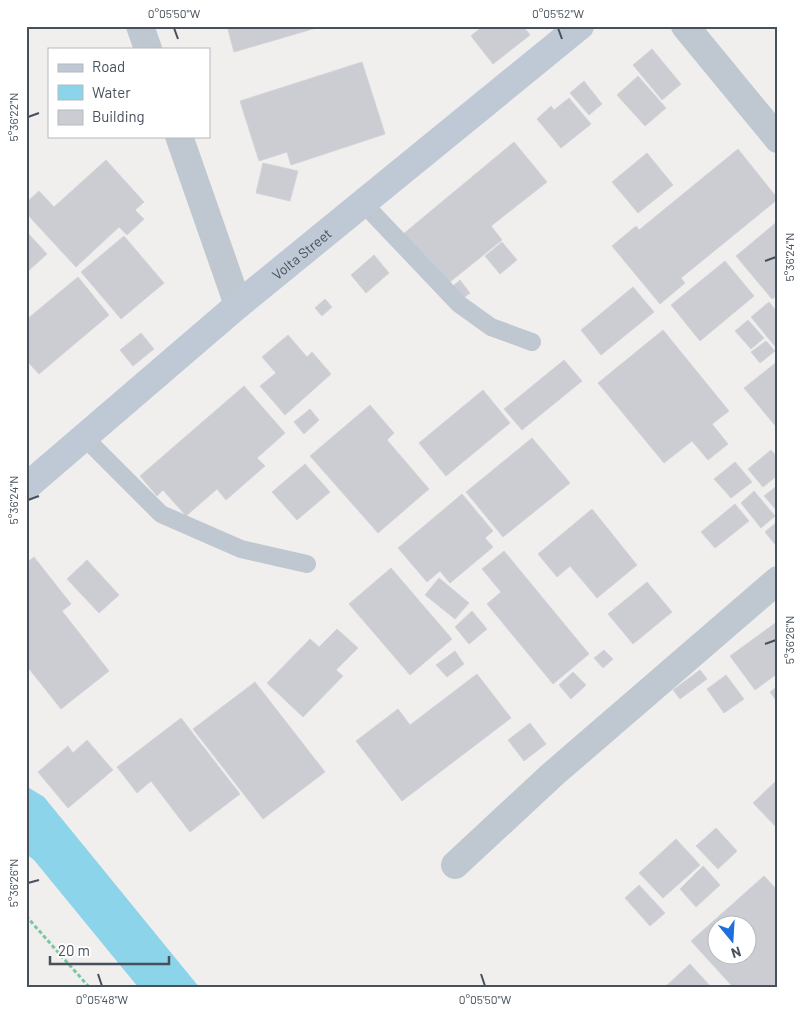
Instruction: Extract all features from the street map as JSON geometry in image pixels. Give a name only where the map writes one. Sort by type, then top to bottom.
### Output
[{"type":"street","points":[[140,26],[148,48]]},
{"type":"street","name":"Volta Street","points":[[26,487],[238,305],[580,26]]},
{"type":"street","points":[[685,26],[778,139]]},
{"type":"street","points":[[180,138],[238,305]]},
{"type":"street","points":[[455,865],[552,774],[778,580]]},
{"type":"lane","points":[[363,203],[459,304],[491,327],[532,342]]},
{"type":"lane","points":[[84,437],[161,514],[240,549],[307,564]]},
{"type":"path","points":[[26,916],[89,987]]},
{"type":"water","points":[[26,786],[44,797],[199,987],[138,987],[34,860],[26,854]]},
{"type":"building","points":[[227,26],[323,26],[234,52]]},
{"type":"building","points":[[483,26],[523,26],[530,35],[493,64],[471,36]]},
{"type":"building","points":[[652,49],[681,84],[662,100],[633,65]]},
{"type":"building","points":[[362,62],[385,134],[291,165],[287,152],[259,161],[240,101]]},
{"type":"building","points":[[638,76],[666,108],[645,126],[617,95]]},
{"type":"building","points":[[584,81],[602,104],[589,115],[570,93]]},
{"type":"building","points":[[569,98],[591,124],[561,148],[537,119],[551,106],[554,110]]},
{"type":"building","points":[[514,142],[547,182],[491,226],[502,240],[445,286],[402,235]]},
{"type":"building","points":[[738,149],[778,199],[681,278],[685,283],[660,304],[612,246],[636,226],[639,230]]},
{"type":"building","points":[[647,153],[673,185],[638,213],[612,182]]},
{"type":"building","points":[[106,160],[144,202],[135,210],[144,219],[127,235],[119,227],[76,267],[26,213],[26,203],[39,191],[54,207]]},
{"type":"building","points":[[263,163],[298,171],[290,201],[256,193]]},
{"type":"building","points":[[778,221],[778,295],[772,299],[736,256]]},
{"type":"building","points":[[26,231],[47,254],[26,273]]},
{"type":"building","points":[[124,236],[164,283],[121,319],[81,272]]},
{"type":"building","points":[[502,242],[517,260],[500,274],[485,256]]},
{"type":"building","points":[[374,255],[389,273],[366,293],[351,275]]},
{"type":"building","points":[[725,261],[754,296],[700,341],[671,305]]},
{"type":"building","points":[[78,277],[109,315],[39,374],[26,360],[26,320]]},
{"type":"building","points":[[460,280],[470,293],[462,299],[452,287]]},
{"type":"building","points":[[633,287],[654,312],[601,355],[581,330]]},
{"type":"building","points":[[325,299],[332,307],[322,316],[315,308]]},
{"type":"building","points":[[769,302],[778,313],[778,350],[751,317]]},
{"type":"building","points":[[748,320],[764,338],[751,349],[735,331]]},
{"type":"building","points":[[663,330],[729,411],[712,424],[728,444],[708,460],[692,441],[664,463],[598,383]]},
{"type":"building","points":[[141,333],[154,349],[133,366],[120,350]]},
{"type":"building","points":[[288,335],[307,357],[312,352],[331,374],[285,415],[260,386],[276,373],[262,357]]},
{"type":"building","points":[[766,341],[775,351],[760,363],[751,352]]},
{"type":"building","points":[[564,360],[582,381],[522,430],[504,409]]},
{"type":"building","points":[[778,361],[778,429],[744,388]]},
{"type":"building","points":[[244,386],[285,433],[257,458],[265,466],[226,500],[217,489],[186,516],[163,490],[157,496],[140,476]]},
{"type":"building","points":[[483,390],[510,423],[446,476],[419,443]]},
{"type":"building","points":[[370,405],[394,433],[387,440],[429,489],[378,533],[310,456]]},
{"type":"building","points":[[310,409],[319,420],[304,434],[294,422]]},
{"type":"building","points":[[532,438],[570,483],[503,537],[466,492]]},
{"type":"building","points":[[771,450],[778,458],[778,475],[763,487],[748,469]]},
{"type":"building","points":[[735,462],[752,482],[731,498],[714,479]]},
{"type":"building","points":[[305,464],[330,492],[297,520],[272,492]]},
{"type":"building","points":[[778,485],[778,512],[764,496]]},
{"type":"building","points":[[754,491],[775,516],[761,528],[741,503]]},
{"type":"building","points":[[462,494],[493,531],[485,538],[493,547],[450,583],[440,571],[427,582],[398,548]]},
{"type":"building","points":[[735,504],[749,521],[715,548],[701,532]]},
{"type":"building","points":[[592,509],[637,565],[597,598],[570,566],[557,577],[538,554]]},
{"type":"building","points":[[778,521],[778,548],[765,532]]},
{"type":"building","points":[[504,551],[589,654],[553,684],[487,604],[501,592],[482,569]]},
{"type":"building","points":[[34,557],[71,604],[62,611],[109,671],[61,709],[26,665],[26,563]]},
{"type":"building","points":[[87,560],[119,595],[99,613],[67,579]]},
{"type":"building","points":[[391,568],[452,639],[410,675],[349,604]]},
{"type":"building","points":[[439,578],[469,603],[455,619],[425,595]]},
{"type":"building","points":[[647,582],[672,612],[633,644],[608,614]]},
{"type":"building","points":[[472,611],[487,629],[469,644],[455,627]]},
{"type":"building","points":[[778,621],[778,673],[755,690],[730,656]]},
{"type":"building","points":[[337,629],[358,648],[336,670],[343,676],[303,717],[267,683],[310,639],[319,647]]},
{"type":"building","points":[[604,650],[613,659],[603,668],[594,658]]},
{"type":"building","points":[[455,651],[464,664],[447,677],[436,665]]},
{"type":"building","points":[[700,670],[707,679],[680,699],[673,690]]},
{"type":"building","points":[[573,672],[586,685],[571,699],[559,685]]},
{"type":"building","points":[[477,674],[511,718],[402,801],[356,741],[398,709],[410,725]]},
{"type":"building","points":[[726,675],[744,699],[724,713],[707,689]]},
{"type":"building","points":[[255,682],[325,772],[263,819],[193,729]]},
{"type":"building","points":[[778,686],[778,703],[770,692]]},
{"type":"building","points":[[181,718],[240,794],[190,832],[151,781],[137,793],[117,767]]},
{"type":"building","points":[[530,723],[546,744],[524,761],[508,740]]},
{"type":"building","points":[[87,740],[113,770],[68,808],[38,772],[68,746],[73,753]]},
{"type":"building","points":[[778,779],[778,829],[753,803]]},
{"type":"building","points":[[716,828],[737,851],[718,869],[696,846]]},
{"type":"building","points":[[676,839],[700,865],[663,898],[639,873]]},
{"type":"building","points":[[703,866],[720,885],[696,907],[680,889]]},
{"type":"building","points":[[764,876],[778,891],[778,986],[733,987],[714,966],[756,966],[756,916],[719,916]]},
{"type":"building","points":[[639,885],[665,913],[650,926],[625,898]]},
{"type":"building","points":[[706,928],[706,957],[691,941]]},
{"type":"building","points":[[690,964],[711,987],[665,987]]}]
